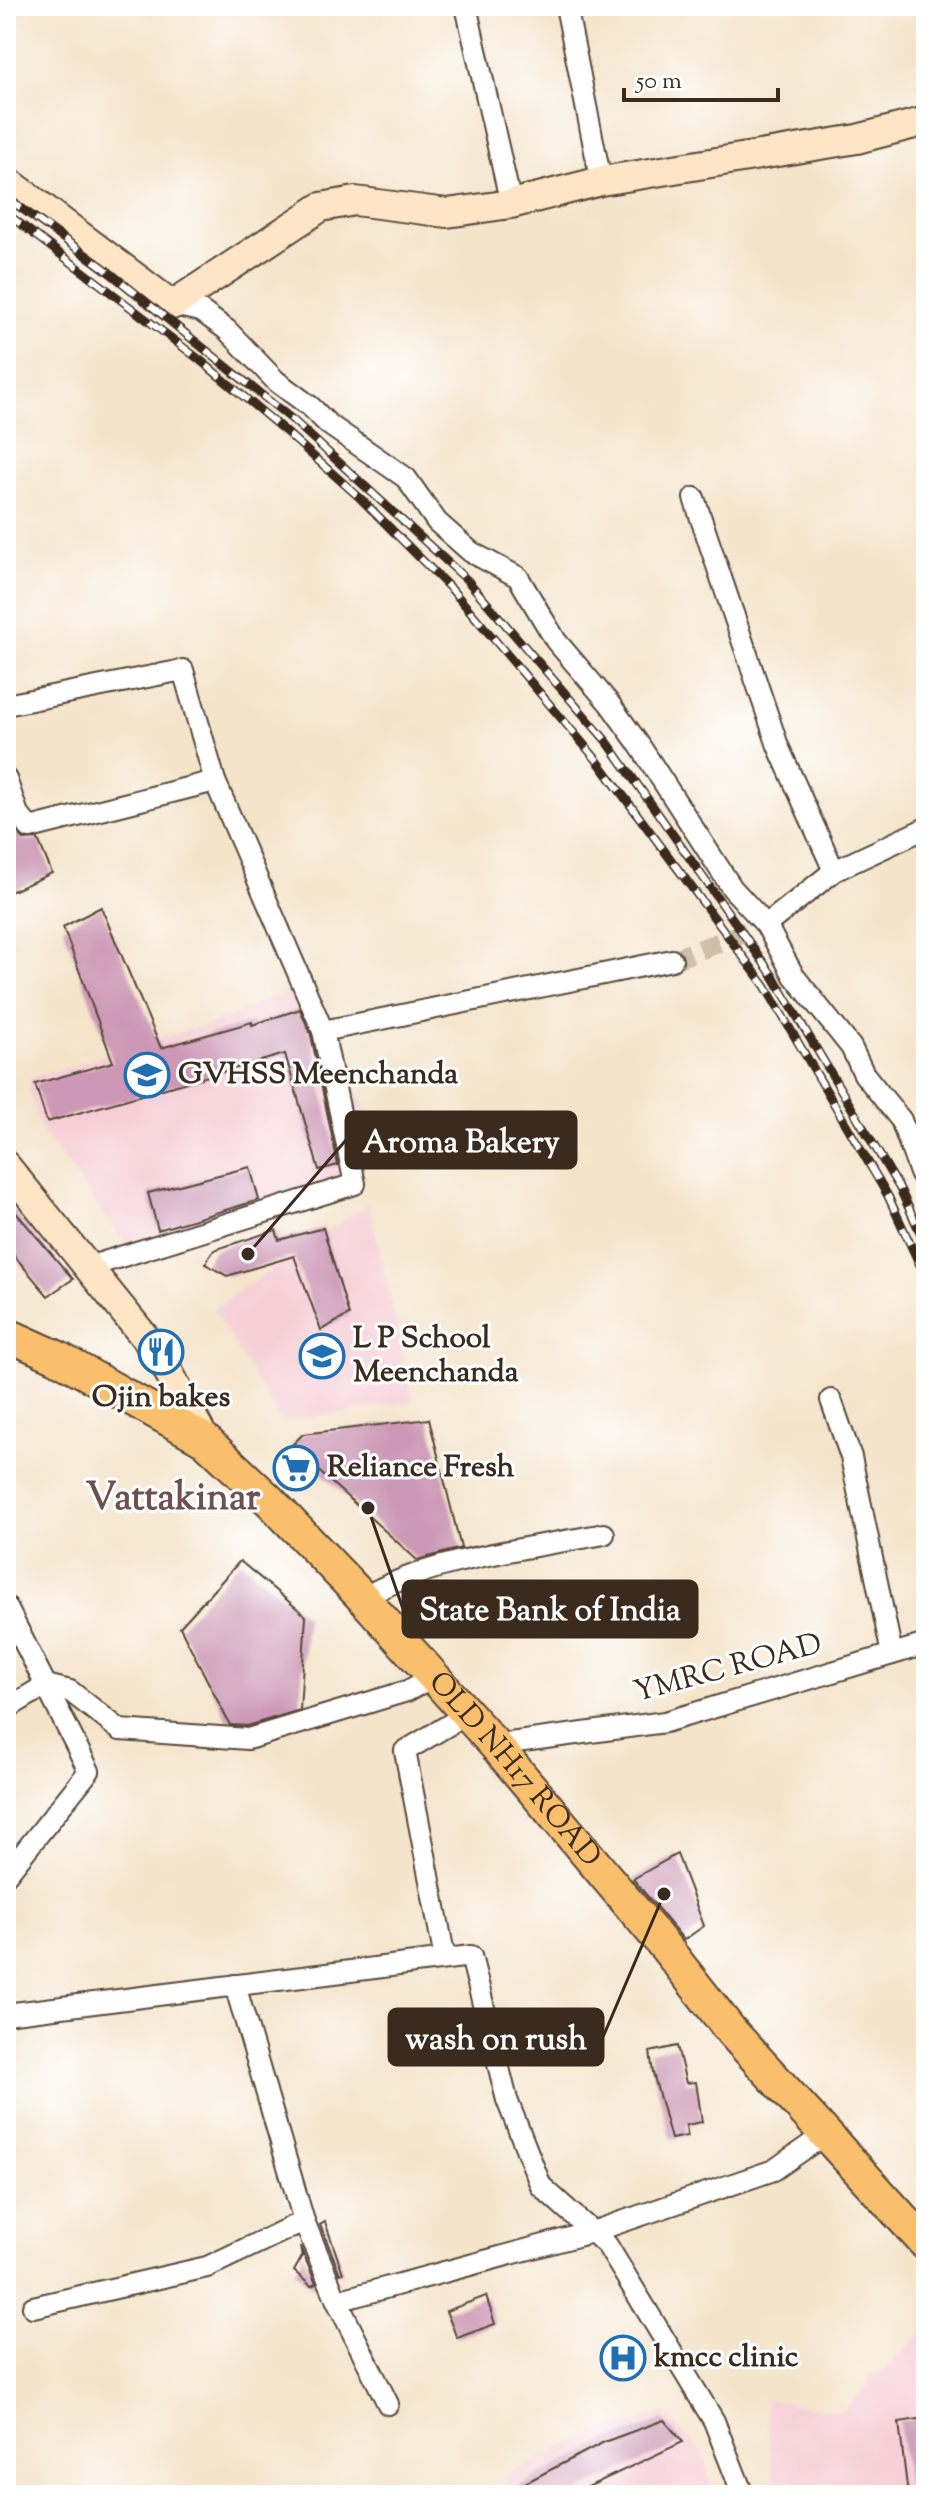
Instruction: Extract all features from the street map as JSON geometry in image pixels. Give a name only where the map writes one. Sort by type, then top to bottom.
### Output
[{"type":"main road","points":[[6,180],[172,305],[321,207],[355,201],[447,213],[511,204],[601,181],[857,139],[926,121]]},
{"type":"main road","points":[[6,1166],[160,1356],[205,1440]]},
{"type":"main road","name":"OLD NH17 ROAD","points":[[6,1334],[57,1357],[205,1440],[270,1501],[363,1598],[495,1745],[666,1948],[731,2031],[926,2244]]},
{"type":"street","points":[[466,6],[511,204]]},
{"type":"street","points":[[566,6],[601,181]]},
{"type":"street","points":[[172,305],[201,311],[227,330],[276,381],[328,424],[406,478],[437,522],[471,552],[518,577],[556,641],[609,703],[638,743],[732,888],[766,925],[794,976],[851,1047],[864,1074],[901,1120],[926,1182]]},
{"type":"street","points":[[694,498],[778,746],[834,871]]},
{"type":"street","points":[[6,705],[183,670],[215,781],[323,1031],[355,1184],[88,1267]]},
{"type":"street","points":[[6,780],[18,814],[30,828],[215,781]]},
{"type":"street","points":[[766,925],[834,871],[926,828]]},
{"type":"street","points":[[323,1031],[672,960]]},
{"type":"street","points":[[831,1400],[851,1457],[892,1654]]},
{"type":"street","points":[[363,1598],[380,1588],[452,1564],[604,1534]]},
{"type":"street","points":[[6,1606],[89,1771],[6,1875]]},
{"type":"street","name":"YMRC ROAD","points":[[495,1745],[665,1722],[926,1644]]},
{"type":"street","points":[[6,1709],[46,1685],[70,1691],[120,1730],[248,1739],[407,1691],[433,1677]]},
{"type":"street","points":[[445,1959],[405,1751],[467,1714]]},
{"type":"street","points":[[6,2014],[471,1956],[507,2100],[541,2186],[607,2245],[714,2421],[743,2495]]},
{"type":"street","points":[[235,1985],[304,2221],[337,2301],[388,2404]]},
{"type":"street","points":[[337,2301],[592,2232],[774,2170],[824,2135]]},
{"type":"street","points":[[33,2307],[207,2267],[304,2221]]},
{"type":"shaded area","points":[[305,991],[325,1011],[370,1121],[359,1184],[127,1246],[39,1126],[29,1092],[31,1077],[208,1025],[276,996]]},
{"type":"shaded area","name":"L P School Meenchanda","points":[[369,1203],[413,1402],[281,1422],[213,1309]]},
{"type":"shaded area","points":[[926,2329],[926,2495],[775,2495],[765,2399],[841,2413],[868,2386],[865,2375],[882,2372]]},
{"type":"shaded area","points":[[664,2412],[704,2454],[713,2495],[512,2495],[502,2476],[583,2438]]},
{"type":"building","points":[[12,827],[25,840],[38,839],[52,873],[6,894],[6,828]]},
{"type":"building","points":[[101,907],[161,1048],[252,1022],[252,1025],[300,1009],[311,1035],[338,1165],[319,1170],[285,1054],[47,1122],[35,1084],[113,1062],[63,927]]},
{"type":"building","points":[[250,1167],[259,1200],[158,1230],[148,1193]]},
{"type":"building","points":[[6,1201],[73,1279],[48,1296],[6,1246]]},
{"type":"building","points":[[323,1228],[349,1315],[321,1330],[294,1256],[227,1276],[205,1264],[214,1250],[276,1230],[279,1240]]},
{"type":"building","points":[[429,1419],[461,1548],[417,1560],[291,1446],[303,1434]]},
{"type":"building","points":[[240,1561],[306,1616],[300,1710],[247,1726],[230,1725],[180,1627]]},
{"type":"building","points":[[677,1854],[704,1926],[684,1940],[633,1879]]},
{"type":"building","points":[[677,2046],[686,2083],[696,2082],[702,2122],[686,2125],[687,2136],[671,2139],[650,2052]]},
{"type":"building","points":[[325,2222],[343,2273],[340,2274],[320,2225]]},
{"type":"building","points":[[300,2246],[316,2284],[311,2286],[294,2271],[302,2257]]},
{"type":"building","points":[[486,2296],[495,2324],[457,2338],[446,2311]]},
{"type":"building","points":[[926,2418],[926,2495],[908,2495],[899,2422]]},
{"type":"building","points":[[664,2420],[683,2442],[571,2495],[502,2495],[604,2442]]},
{"type":"tunnel","points":[[672,960],[766,925]]},
{"type":"railway","points":[[6,197],[104,268],[294,421],[467,580],[608,743],[773,976],[900,1189],[926,1245]]},
{"type":"railway","points":[[6,213],[200,360],[285,431],[360,498],[453,591],[596,759],[765,986],[888,1196],[926,1278]]},
{"type":"place","name":"GVHSS Meenchanda","points":[[147,1075]]},
{"type":"place","name":"Aroma Bakery","points":[[248,1254]]},
{"type":"place","name":"Ojin bakes","points":[[161,1352]]},
{"type":"place","name":"L P School Meenchanda","points":[[322,1356]]},
{"type":"place","name":"Reliance Fresh","points":[[296,1468]]},
{"type":"place","name":"State Bank of India","points":[[368,1508]]},
{"type":"place","name":"wash on rush","points":[[664,1894]]},
{"type":"place","name":"kmcc clinic","points":[[623,2358]]},
{"type":"district","name":"Vattakinar","points":[[173,1500]]}]
